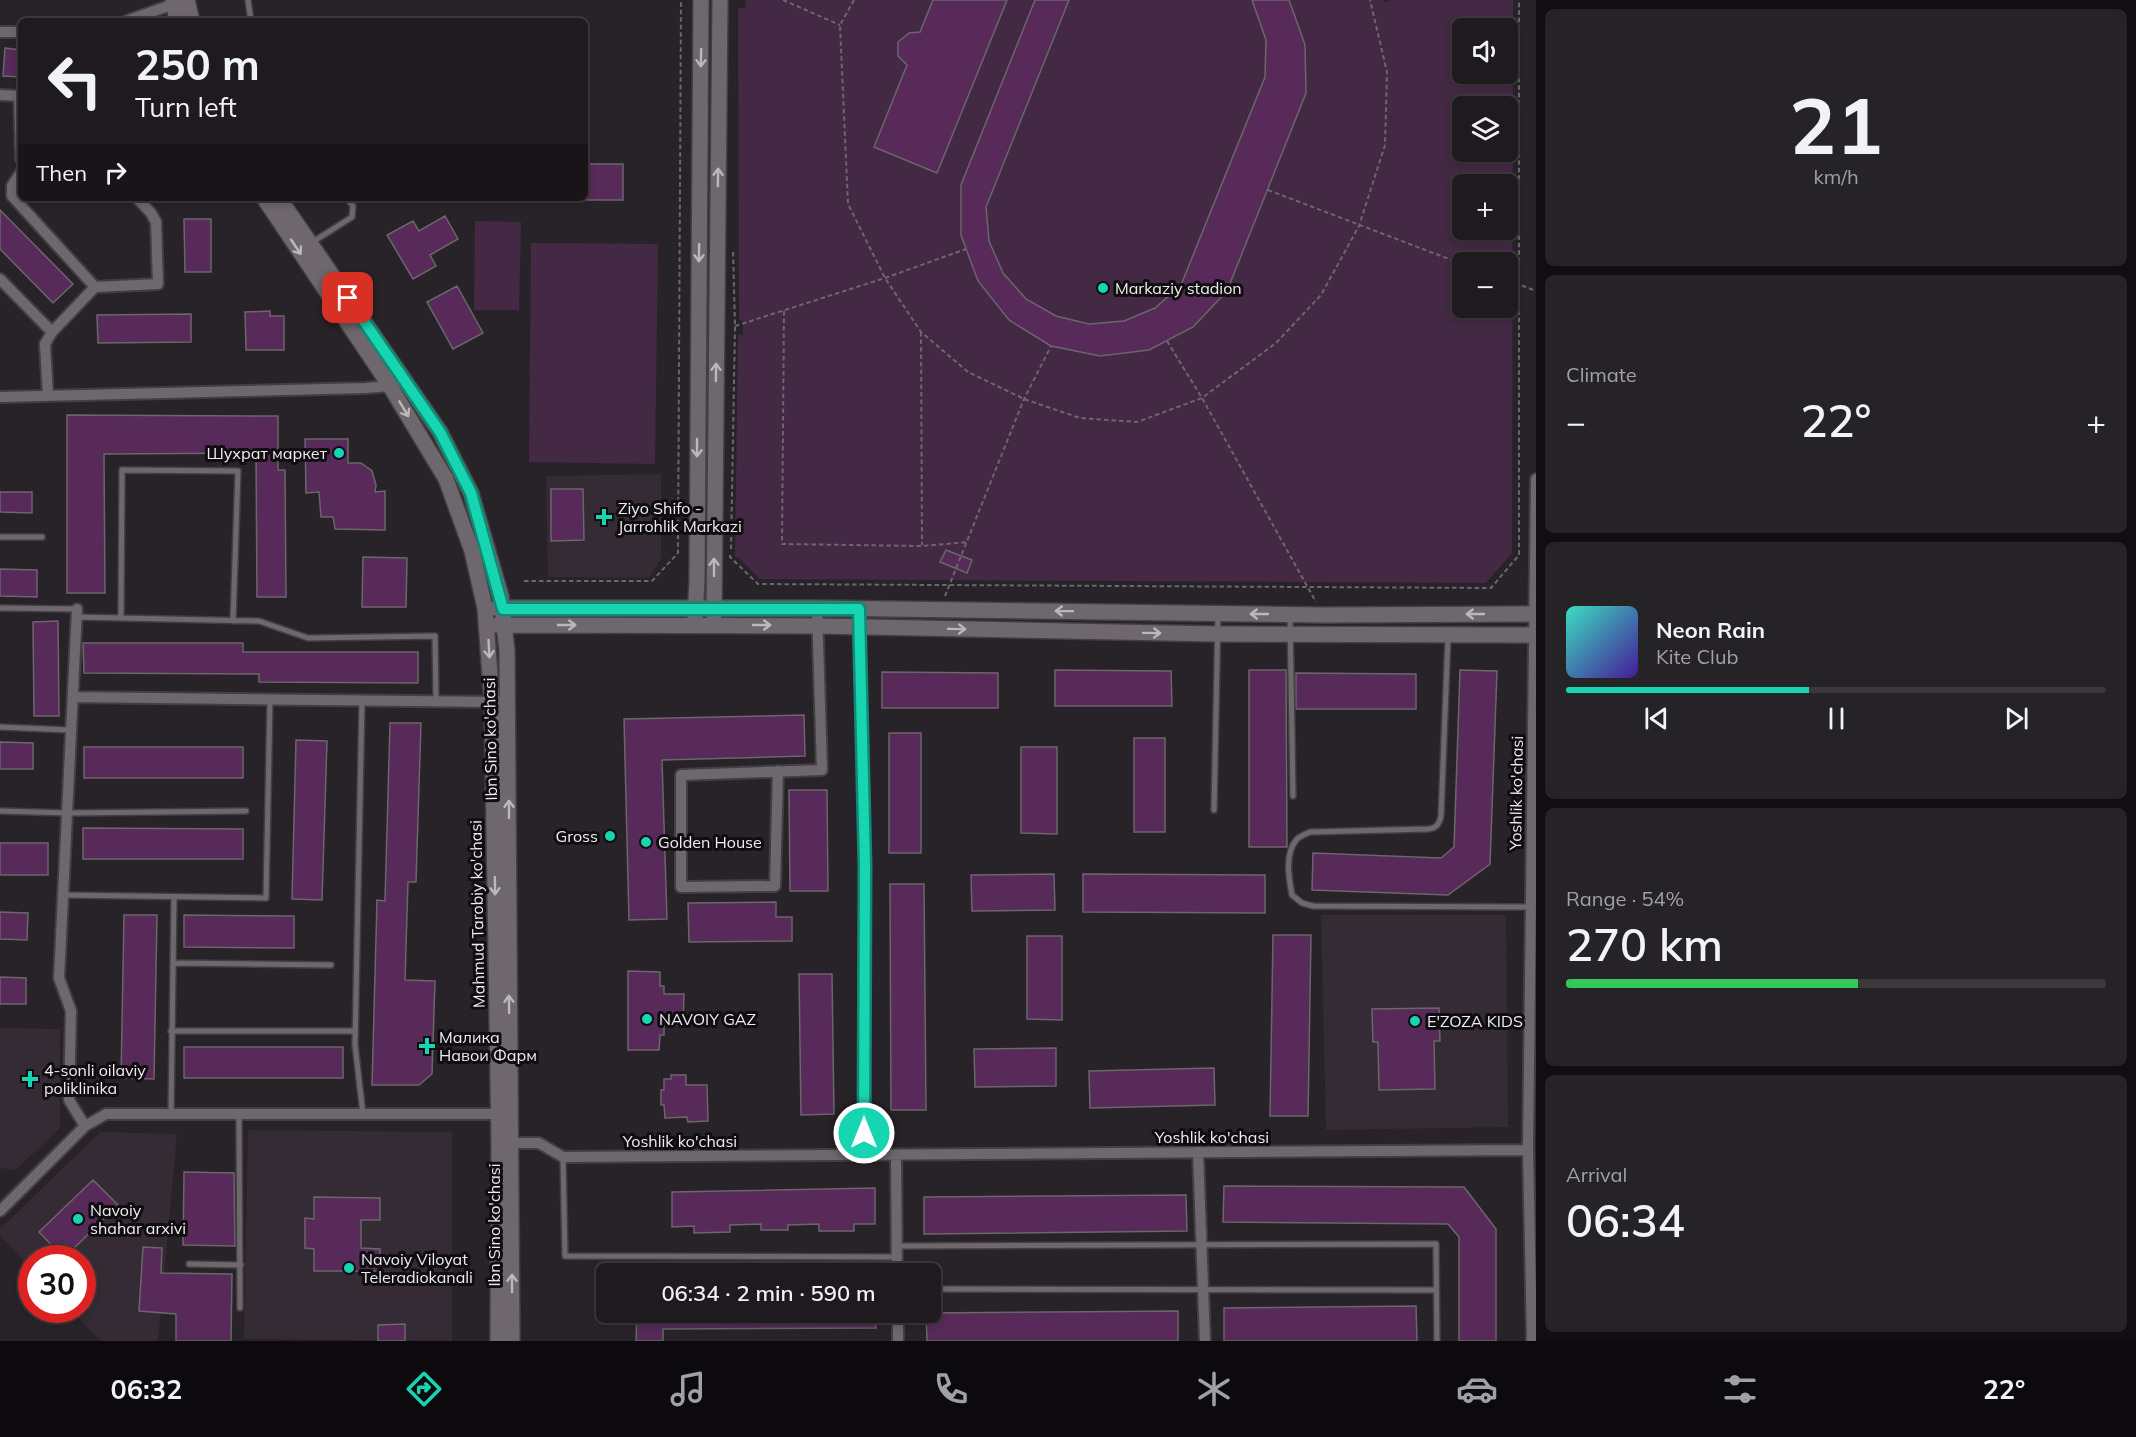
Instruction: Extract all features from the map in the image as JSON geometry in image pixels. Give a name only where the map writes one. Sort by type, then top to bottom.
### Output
[{"type":"street","points":[[695,625],[701,0]]},
{"type":"street","points":[[715,625],[720,0]]},
{"type":"street","points":[[134,18],[178,1]]},
{"type":"street","points":[[177,18],[178,1]]},
{"type":"street","points":[[178,1],[190,18]]},
{"type":"street","points":[[0,32],[18,32]]},
{"type":"street","points":[[0,95],[18,96]]},
{"type":"street","points":[[18,177],[12,186],[12,196],[95,287]]},
{"type":"street","points":[[48,396],[45,345],[52,332],[95,287],[158,284],[156,222],[139,201]]},
{"type":"street","name":"Mahmud Tarobiy ko'chasi","points":[[266,201],[397,382],[446,479],[472,551],[485,608],[492,702],[505,1143],[498,1341]]},
{"type":"street","name":"Ibn Sino ko'chasi","points":[[281,201],[397,382],[440,432],[471,493],[503,609],[507,702],[504,1114]]},
{"type":"street","points":[[0,279],[52,332]]},
{"type":"street","points":[[698,329],[716,329]]},
{"type":"street","points":[[0,397],[366,388],[397,382]]},
{"type":"street","name":"Yoshlik ko'chasi","points":[[1532,1341],[1534,1304],[1528,1150],[1533,1047],[1530,907],[1536,479]]},
{"type":"street","points":[[485,608],[817,608],[1534,616]]},
{"type":"street","points":[[778,771],[775,886],[681,887],[681,775],[778,771],[822,770],[817,608]]},
{"type":"street","points":[[859,609],[865,866],[864,1155]]},
{"type":"street","points":[[77,613],[60,978],[71,1011],[69,1100],[85,1126]]},
{"type":"street","points":[[488,625],[715,625],[1217,634],[1533,635]]},
{"type":"street","points":[[73,698],[507,702]]},
{"type":"street","points":[[0,1211],[5,1199],[85,1126],[106,1114],[504,1114]]},
{"type":"street","name":"Ibn Sino ko'chasi","points":[[505,1143],[512,1341]]},
{"type":"street","name":"Yoshlik ko'chasi","points":[[505,1143],[539,1143],[563,1157],[1528,1150]]},
{"type":"street","points":[[1198,1152],[1205,1341]]},
{"type":"street","points":[[896,1155],[897,1263]]},
{"type":"street","points":[[898,1323],[898,1341]]},
{"type":"lane","points":[[248,0],[251,18]]},
{"type":"lane","points":[[310,243],[352,217],[353,206],[349,201]]},
{"type":"lane","points":[[121,618],[122,470],[238,471],[233,621]]},
{"type":"lane","points":[[0,537],[42,537]]},
{"type":"lane","points":[[0,608],[121,618],[259,621],[308,638],[435,636],[436,701]]},
{"type":"lane","points":[[1214,810],[1218,613]]},
{"type":"lane","points":[[1290,614],[1293,796]]},
{"type":"lane","points":[[1448,635],[1439,824],[1428,830],[1310,832],[1298,838],[1290,854],[1288,874],[1292,896],[1312,906],[1530,907]]},
{"type":"lane","points":[[64,895],[266,898],[270,699]]},
{"type":"lane","points":[[362,700],[355,1045],[363,1114]]},
{"type":"lane","points":[[0,727],[72,730]]},
{"type":"lane","points":[[0,811],[68,813],[246,811]]},
{"type":"lane","points":[[171,1115],[174,897]]},
{"type":"lane","points":[[173,963],[331,965]]},
{"type":"lane","points":[[171,1030],[355,1031]]},
{"type":"lane","points":[[239,1115],[240,1308]]},
{"type":"lane","points":[[563,1157],[565,1256],[1203,1245],[1436,1244],[1437,1341]]},
{"type":"lane","points":[[189,1264],[241,1265]]},
{"type":"lane","points":[[941,1289],[1436,1290]]},
{"type":"path","points":[[524,581],[652,581],[678,553],[681,0]]},
{"type":"path","points":[[783,0],[840,25]]},
{"type":"path","points":[[854,0],[840,25],[848,204],[885,278],[921,332],[968,372],[1024,399],[1080,418],[1137,422],[1202,398],[1276,343],[1321,296],[1359,226],[1385,145],[1387,72],[1370,0]]},
{"type":"path","points":[[734,238],[735,326],[730,557],[758,584],[1491,588],[1519,555],[1519,0]]},
{"type":"path","points":[[1268,190],[1452,260]]},
{"type":"path","points":[[735,326],[885,278],[966,249]]},
{"type":"path","points":[[1518,284],[1536,291]]},
{"type":"path","points":[[784,311],[782,544],[922,546],[968,542]]},
{"type":"path","points":[[921,332],[922,546]]},
{"type":"path","points":[[1167,341],[1202,398],[1323,615]]},
{"type":"path","points":[[940,610],[1024,399],[1051,346]]},
{"type":"shaded area","name":"Markaziy stadion","points":[[746,0],[1383,0],[1385,2],[1391,0],[1513,0],[1513,18],[1452,18],[1452,84],[1513,84],[1513,96],[1452,96],[1452,162],[1513,162],[1513,174],[1452,174],[1452,240],[1513,240],[1513,252],[1452,252],[1452,318],[1512,318],[1512,553],[1486,583],[760,579],[735,556],[738,335],[743,334],[743,321],[739,320],[738,8],[745,8]]},
{"type":"shaded area","points":[[475,221],[521,222],[519,310],[474,310]]},
{"type":"shaded area","points":[[531,243],[658,244],[655,464],[529,462]]},
{"type":"shaded area","name":"Ziyo Shifo - Jarrohlik Markazi","points":[[661,474],[661,559],[649,578],[548,577],[546,476]]},
{"type":"shaded area","name":"E'ZOZA KIDS","points":[[1321,915],[1506,915],[1508,1127],[1326,1130]]},
{"type":"shaded area","name":"4-sonli oilaviy poliklinika","points":[[0,1028],[60,1029],[60,1128],[16,1170],[0,1168]]},
{"type":"shaded area","name":"Navoiy Viloyat Teleradiokanali","points":[[248,1130],[452,1132],[452,1341],[244,1339]]},
{"type":"shaded area","points":[[100,1132],[177,1134],[158,1341],[101,1341],[84,1323],[96,1323],[96,1245],[18,1245],[18,1254],[0,1235],[0,1229]]},
{"type":"building","points":[[933,0],[1007,0],[937,173],[874,147],[907,65],[898,56],[898,42],[909,33],[920,32]]},
{"type":"building","points":[[1035,0],[1069,0],[986,207],[989,241],[1003,273],[1026,299],[1056,316],[1089,324],[1124,321],[1155,308],[1181,285],[1265,77],[1266,40],[1252,0],[1289,0],[1305,45],[1306,93],[1227,291],[1193,327],[1149,350],[1100,356],[1051,346],[1009,320],[978,281],[961,235],[961,185]]},
{"type":"building","points":[[5,48],[18,50],[18,77],[3,76]]},
{"type":"building","points":[[588,164],[623,164],[623,200],[588,200]]},
{"type":"building","points":[[0,210],[73,284],[53,303],[0,249]]},
{"type":"building","points":[[445,216],[458,239],[430,255],[436,266],[413,279],[387,235],[413,221],[419,231]]},
{"type":"building","points":[[184,219],[211,219],[211,272],[185,272]]},
{"type":"building","points":[[457,286],[483,333],[453,349],[427,302]]},
{"type":"building","points":[[270,311],[270,316],[284,316],[284,350],[246,350],[245,312]]},
{"type":"building","points":[[191,314],[191,342],[98,343],[97,315]]},
{"type":"building","points":[[67,415],[278,416],[278,470],[285,470],[286,597],[257,597],[256,453],[104,454],[105,593],[67,593]]},
{"type":"building","points":[[305,439],[348,439],[348,463],[361,463],[372,471],[376,485],[375,492],[385,491],[385,530],[335,529],[333,517],[321,517],[319,492],[306,493]]},
{"type":"building","points":[[551,489],[583,489],[584,540],[551,541]]},
{"type":"building","points":[[0,492],[32,492],[32,513],[0,512]]},
{"type":"building","points":[[946,550],[972,560],[967,573],[940,562]]},
{"type":"building","points":[[363,557],[407,558],[406,607],[362,607]]},
{"type":"building","points":[[0,569],[37,570],[37,597],[0,596]]},
{"type":"building","points":[[58,621],[59,716],[34,716],[33,622]]},
{"type":"building","points":[[83,643],[243,643],[243,652],[418,652],[418,683],[259,682],[259,674],[84,673]]},
{"type":"building","points":[[1055,670],[1171,671],[1172,706],[1055,706]]},
{"type":"building","points":[[1249,670],[1286,670],[1287,847],[1249,847]]},
{"type":"building","points":[[1460,670],[1497,671],[1490,864],[1448,895],[1312,890],[1313,853],[1441,858],[1454,847]]},
{"type":"building","points":[[882,672],[998,673],[998,708],[882,708]]},
{"type":"building","points":[[1296,673],[1416,674],[1416,709],[1296,709]]},
{"type":"building","name":"Golden House","points":[[804,715],[805,756],[662,760],[667,919],[629,920],[624,719]]},
{"type":"building","points":[[390,723],[421,723],[416,882],[408,882],[405,980],[435,981],[432,1074],[419,1085],[372,1085],[377,900],[385,901]]},
{"type":"building","points":[[889,733],[921,733],[921,853],[889,853]]},
{"type":"building","points":[[1134,738],[1165,738],[1165,832],[1134,832]]},
{"type":"building","points":[[296,740],[327,741],[322,900],[292,899]]},
{"type":"building","points":[[0,742],[33,743],[33,769],[0,769]]},
{"type":"building","points":[[84,747],[243,747],[243,778],[84,778]]},
{"type":"building","points":[[1021,747],[1057,747],[1057,834],[1021,833]]},
{"type":"building","points":[[789,790],[827,790],[828,891],[790,891]]},
{"type":"building","points":[[83,828],[243,829],[243,859],[83,859]]},
{"type":"building","points":[[0,843],[48,843],[48,875],[0,875]]},
{"type":"building","points":[[1054,874],[1055,910],[972,911],[971,875]]},
{"type":"building","points":[[1083,874],[1265,875],[1265,913],[1083,912]]},
{"type":"building","points":[[890,884],[924,884],[926,1110],[891,1110]]},
{"type":"building","points":[[776,902],[776,917],[792,917],[792,941],[689,942],[688,903]]},
{"type":"building","points":[[0,912],[28,913],[27,940],[0,939]]},
{"type":"building","points":[[124,915],[157,915],[154,1079],[121,1078]]},
{"type":"building","points":[[184,915],[294,916],[294,948],[184,947]]},
{"type":"building","points":[[1273,935],[1311,935],[1308,1116],[1270,1116]]},
{"type":"building","points":[[1027,936],[1062,936],[1062,1020],[1027,1019]]},
{"type":"building","points":[[628,971],[660,972],[660,986],[664,986],[664,994],[684,994],[683,1025],[664,1025],[664,1035],[660,1035],[659,1050],[628,1050]]},
{"type":"building","points":[[799,974],[832,974],[834,1114],[801,1115]]},
{"type":"building","points":[[0,977],[26,978],[26,1004],[0,1004]]},
{"type":"building","points":[[1439,1008],[1440,1041],[1434,1041],[1435,1089],[1379,1090],[1378,1042],[1373,1042],[1372,1009]]},
{"type":"building","points":[[184,1047],[343,1047],[343,1078],[184,1078]]},
{"type":"building","points":[[1056,1048],[1056,1086],[975,1087],[974,1049]]},
{"type":"building","points":[[1214,1068],[1215,1105],[1090,1108],[1089,1071]]},
{"type":"building","points":[[671,1075],[686,1075],[686,1085],[707,1085],[708,1121],[688,1122],[687,1117],[665,1118],[664,1105],[661,1105],[661,1090],[664,1090],[664,1079],[671,1079]]},
{"type":"building","points":[[184,1172],[234,1173],[235,1246],[183,1245]]},
{"type":"building","name":"Navoiy shahar arxivi","points":[[93,1180],[118,1205],[77,1245],[52,1245],[39,1232]]},
{"type":"building","points":[[1224,1186],[1464,1187],[1496,1229],[1496,1341],[1459,1341],[1459,1237],[1448,1224],[1223,1222]]},
{"type":"building","points":[[875,1188],[875,1224],[854,1224],[854,1231],[819,1231],[819,1224],[788,1225],[788,1230],[761,1230],[761,1224],[730,1225],[730,1232],[694,1233],[694,1226],[672,1227],[672,1192]]},
{"type":"building","points":[[1186,1195],[1187,1231],[924,1234],[924,1197]]},
{"type":"building","points":[[314,1197],[380,1198],[380,1220],[361,1220],[361,1248],[380,1249],[380,1271],[314,1271],[314,1249],[305,1248],[305,1218],[314,1219]]},
{"type":"building","points":[[143,1247],[162,1248],[161,1273],[232,1274],[231,1341],[176,1341],[176,1314],[139,1311]]},
{"type":"building","points":[[1416,1306],[1417,1341],[1224,1341],[1224,1308]]},
{"type":"building","points":[[1178,1311],[1178,1341],[927,1341],[926,1323],[941,1323],[941,1313]]},
{"type":"building","points":[[637,1323],[876,1323],[876,1328],[663,1329],[663,1341],[636,1341]]},
{"type":"building","points":[[405,1324],[405,1341],[378,1341],[378,1325]]},
{"type":"place","name":"Markaziy stadion","points":[[1103,288]]},
{"type":"place","name":"Шухрат маркет","points":[[339,453]]},
{"type":"place","name":"Ziyo Shifo - Jarrohlik Markazi","points":[[604,517]]},
{"type":"place","name":"Gross","points":[[610,836]]},
{"type":"place","name":"Golden House","points":[[646,842]]},
{"type":"place","name":"NAVOIY GAZ","points":[[647,1019]]},
{"type":"place","name":"E'ZOZA KIDS","points":[[1415,1021]]},
{"type":"place","name":"Малика Навои Фарм","points":[[427,1046]]},
{"type":"place","name":"4-sonli oilaviy poliklinika","points":[[30,1079]]},
{"type":"place","name":"Navoiy shahar arxivi","points":[[78,1219]]},
{"type":"place","name":"Navoiy Viloyat Teleradiokanali","points":[[349,1268]]},
{"type":"route","points":[[348,298],[440,432],[471,493],[503,609],[859,609],[865,866],[864,1133]]}]
